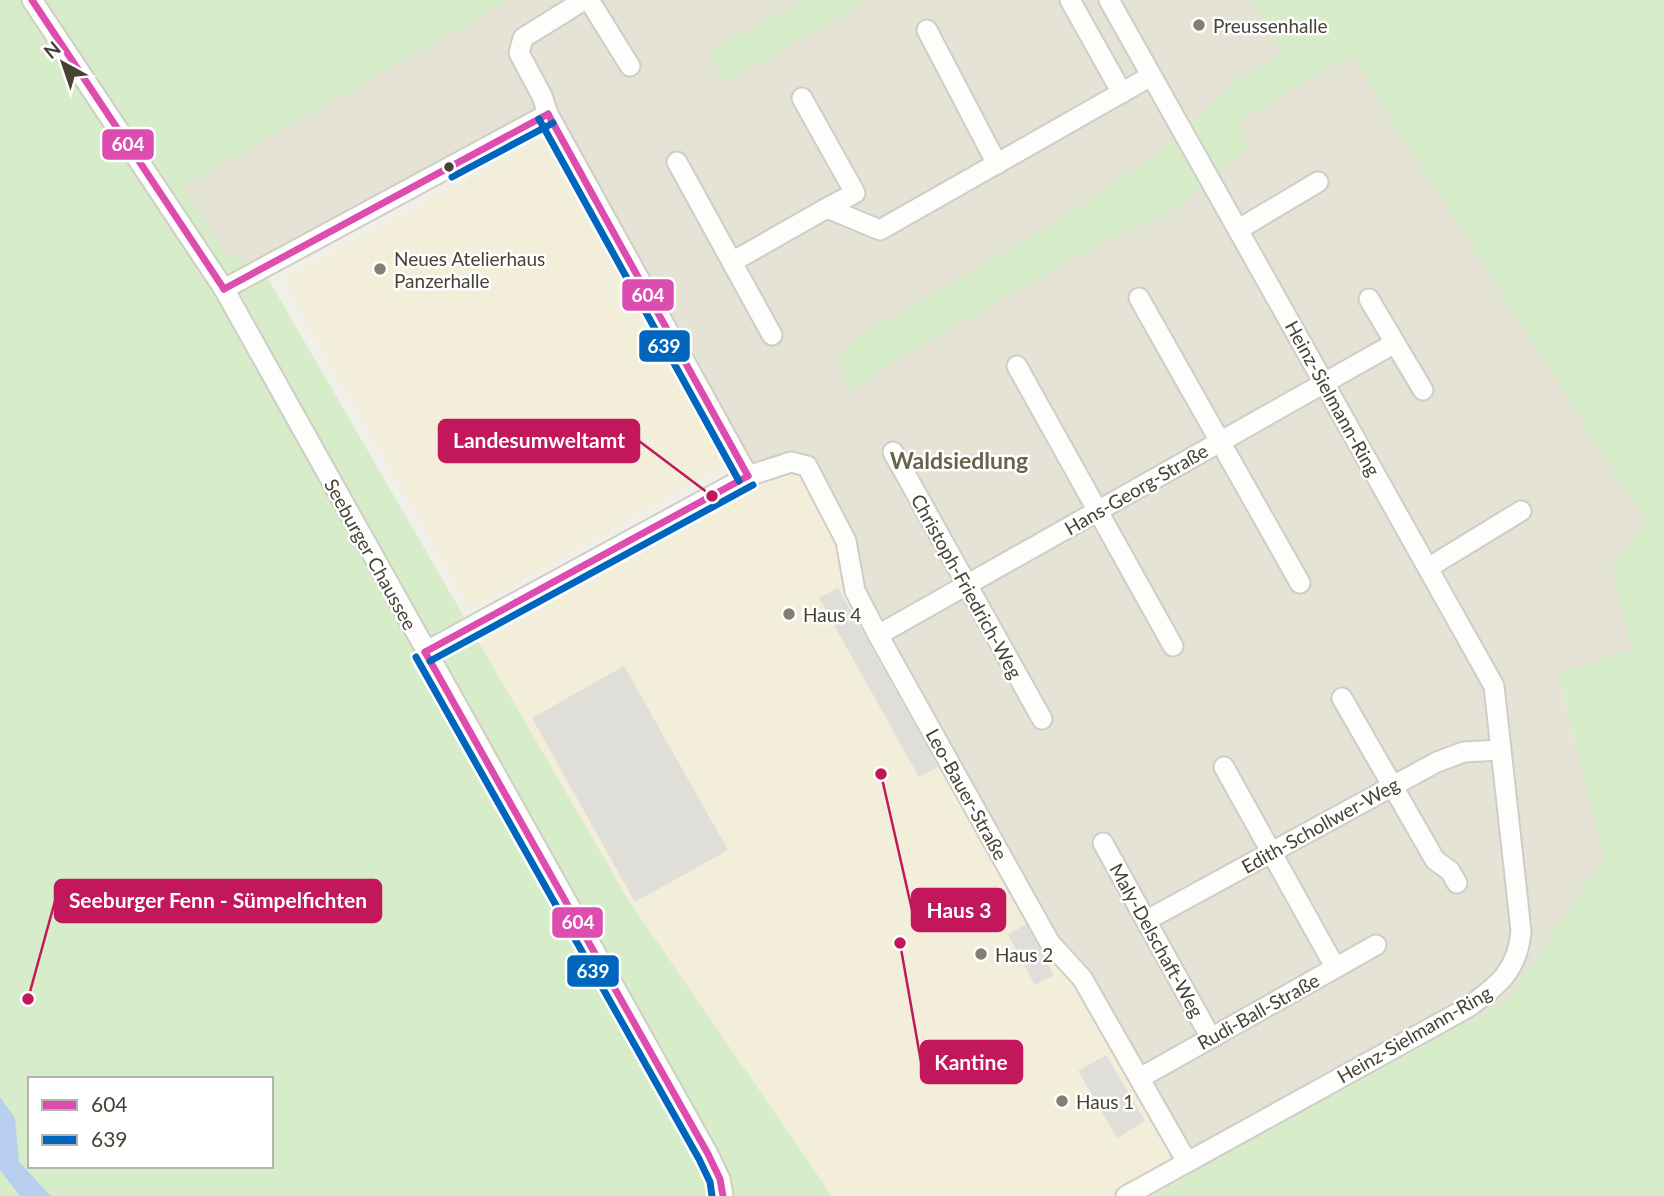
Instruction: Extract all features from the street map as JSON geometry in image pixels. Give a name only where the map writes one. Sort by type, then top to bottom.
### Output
[{"type":"street","name":"Seeburger Chaussee","points":[[32,0],[224,289],[708,1154],[723,1196]]},
{"type":"street","points":[[584,0],[530,33],[520,46],[519,53],[542,96],[548,114],[748,476]]},
{"type":"street","points":[[589,0],[630,66]]},
{"type":"street","points":[[1070,0],[1122,93]]},
{"type":"street","name":"Heinz-Sielmann-Ring","points":[[1109,0],[1494,686],[1521,931],[1519,951],[1510,972],[1495,989],[1126,1196]]},
{"type":"street","points":[[927,30],[997,164]]},
{"type":"street","points":[[827,208],[880,230],[1152,76]]},
{"type":"street","points":[[732,262],[855,192],[802,97]]},
{"type":"street","points":[[224,289],[548,114]]},
{"type":"street","points":[[677,162],[772,335]]},
{"type":"street","points":[[1239,229],[1318,182]]},
{"type":"street","points":[[1139,298],[1300,583]]},
{"type":"street","points":[[1369,299],[1423,390]]},
{"type":"street","name":"Hans-Georg-Straße","points":[[878,635],[1395,343]]},
{"type":"street","points":[[1017,366],[1173,646]]},
{"type":"street","name":"Christoph-Friedrich-Weg","points":[[893,452],[1042,719]]},
{"type":"street","name":"Leo-Bauer-Straße","points":[[425,652],[748,476],[791,462],[807,466],[846,541],[855,591],[878,635],[1050,943],[1082,978],[1186,1162]]},
{"type":"street","points":[[1428,568],[1521,511]]},
{"type":"street","points":[[1342,698],[1435,860],[1450,871],[1457,883]]},
{"type":"street","name":"Edith-Schollwer-Weg","points":[[1147,920],[1391,785],[1464,752],[1500,750]]},
{"type":"street","points":[[1224,768],[1335,967]]},
{"type":"street","name":"Maly-Delschaft-Weg","points":[[1102,843],[1210,1038]]},
{"type":"street","name":"Rudi-Ball-Straße","points":[[1140,1078],[1376,945]]},
{"type":"shaded area","points":[[509,0],[1251,0],[1302,82],[1351,54],[1646,522],[1613,569],[1632,650],[1557,675],[1605,856],[1509,999],[1190,1175],[1187,1162],[878,635],[807,466],[748,476],[548,114],[260,265],[227,255],[183,186]]},
{"type":"shaded area","points":[[551,134],[732,460],[471,608],[283,280]]},
{"type":"shaded area","points":[[791,471],[801,476],[1076,980],[1190,1175],[1151,1196],[832,1196],[629,901],[474,647]]},
{"type":"shaded area","points":[[838,588],[938,767],[919,777],[819,598]]},
{"type":"shaded area","points":[[624,666],[728,850],[635,902],[532,718]]},
{"type":"shaded area","points":[[1026,924],[1054,975],[1035,985],[1008,935]]},
{"type":"shaded area","points":[[1106,1055],[1145,1121],[1117,1138],[1078,1071]]},
{"type":"green space","points":[[0,0],[509,0],[183,186],[227,255],[260,265],[629,901],[832,1196],[0,1196]]},
{"type":"green space","points":[[804,0],[870,0],[724,83],[710,51]]},
{"type":"green space","points":[[1251,0],[1664,0],[1664,1196],[1151,1196],[1509,999],[1605,856],[1557,674],[1632,650],[1612,569],[1646,522],[1351,55],[1240,120],[1249,148],[1168,214],[1112,237],[896,360],[850,392],[836,360],[856,338],[1064,218],[1159,153],[1244,75],[1284,54]]},
{"type":"water","points":[[0,1097],[15,1118],[19,1162],[51,1196],[20,1196],[0,1170]]},
{"type":"transit line","name":"604","points":[[32,0],[224,289]]},
{"type":"transit line","name":"604","points":[[548,114],[748,476]]},
{"type":"transit line","name":"604","points":[[224,289],[548,114]]},
{"type":"transit line","name":"639","points":[[539,119],[739,481]]},
{"type":"transit line","name":"639","points":[[452,177],[553,123]]},
{"type":"transit line","name":"604","points":[[425,652],[748,476]]},
{"type":"transit line","name":"639","points":[[430,661],[753,485]]},
{"type":"transit line","name":"604","points":[[425,652],[708,1154],[720,1179],[723,1196]]},
{"type":"transit line","name":"639","points":[[416,657],[699,1159],[710,1182],[712,1196]]},
{"type":"place","name":"Preussenhalle","points":[[1199,25]]},
{"type":"place","name":"Neues Atelierhaus Panzerhalle","points":[[380,269]]},
{"type":"place","name":"Landesumweltamt","points":[[712,496]]},
{"type":"place","name":"Haus 4","points":[[789,614]]},
{"type":"place","name":"Haus 3","points":[[881,774]]},
{"type":"place","name":"Kantine","points":[[900,943]]},
{"type":"place","name":"Haus 2","points":[[981,954]]},
{"type":"place","name":"Seeburger Fenn - Sümpelfichten","points":[[28,999]]},
{"type":"place","name":"Haus 1","points":[[1062,1101]]},
{"type":"district","name":"Waldsiedlung","points":[[959,460]]}]
